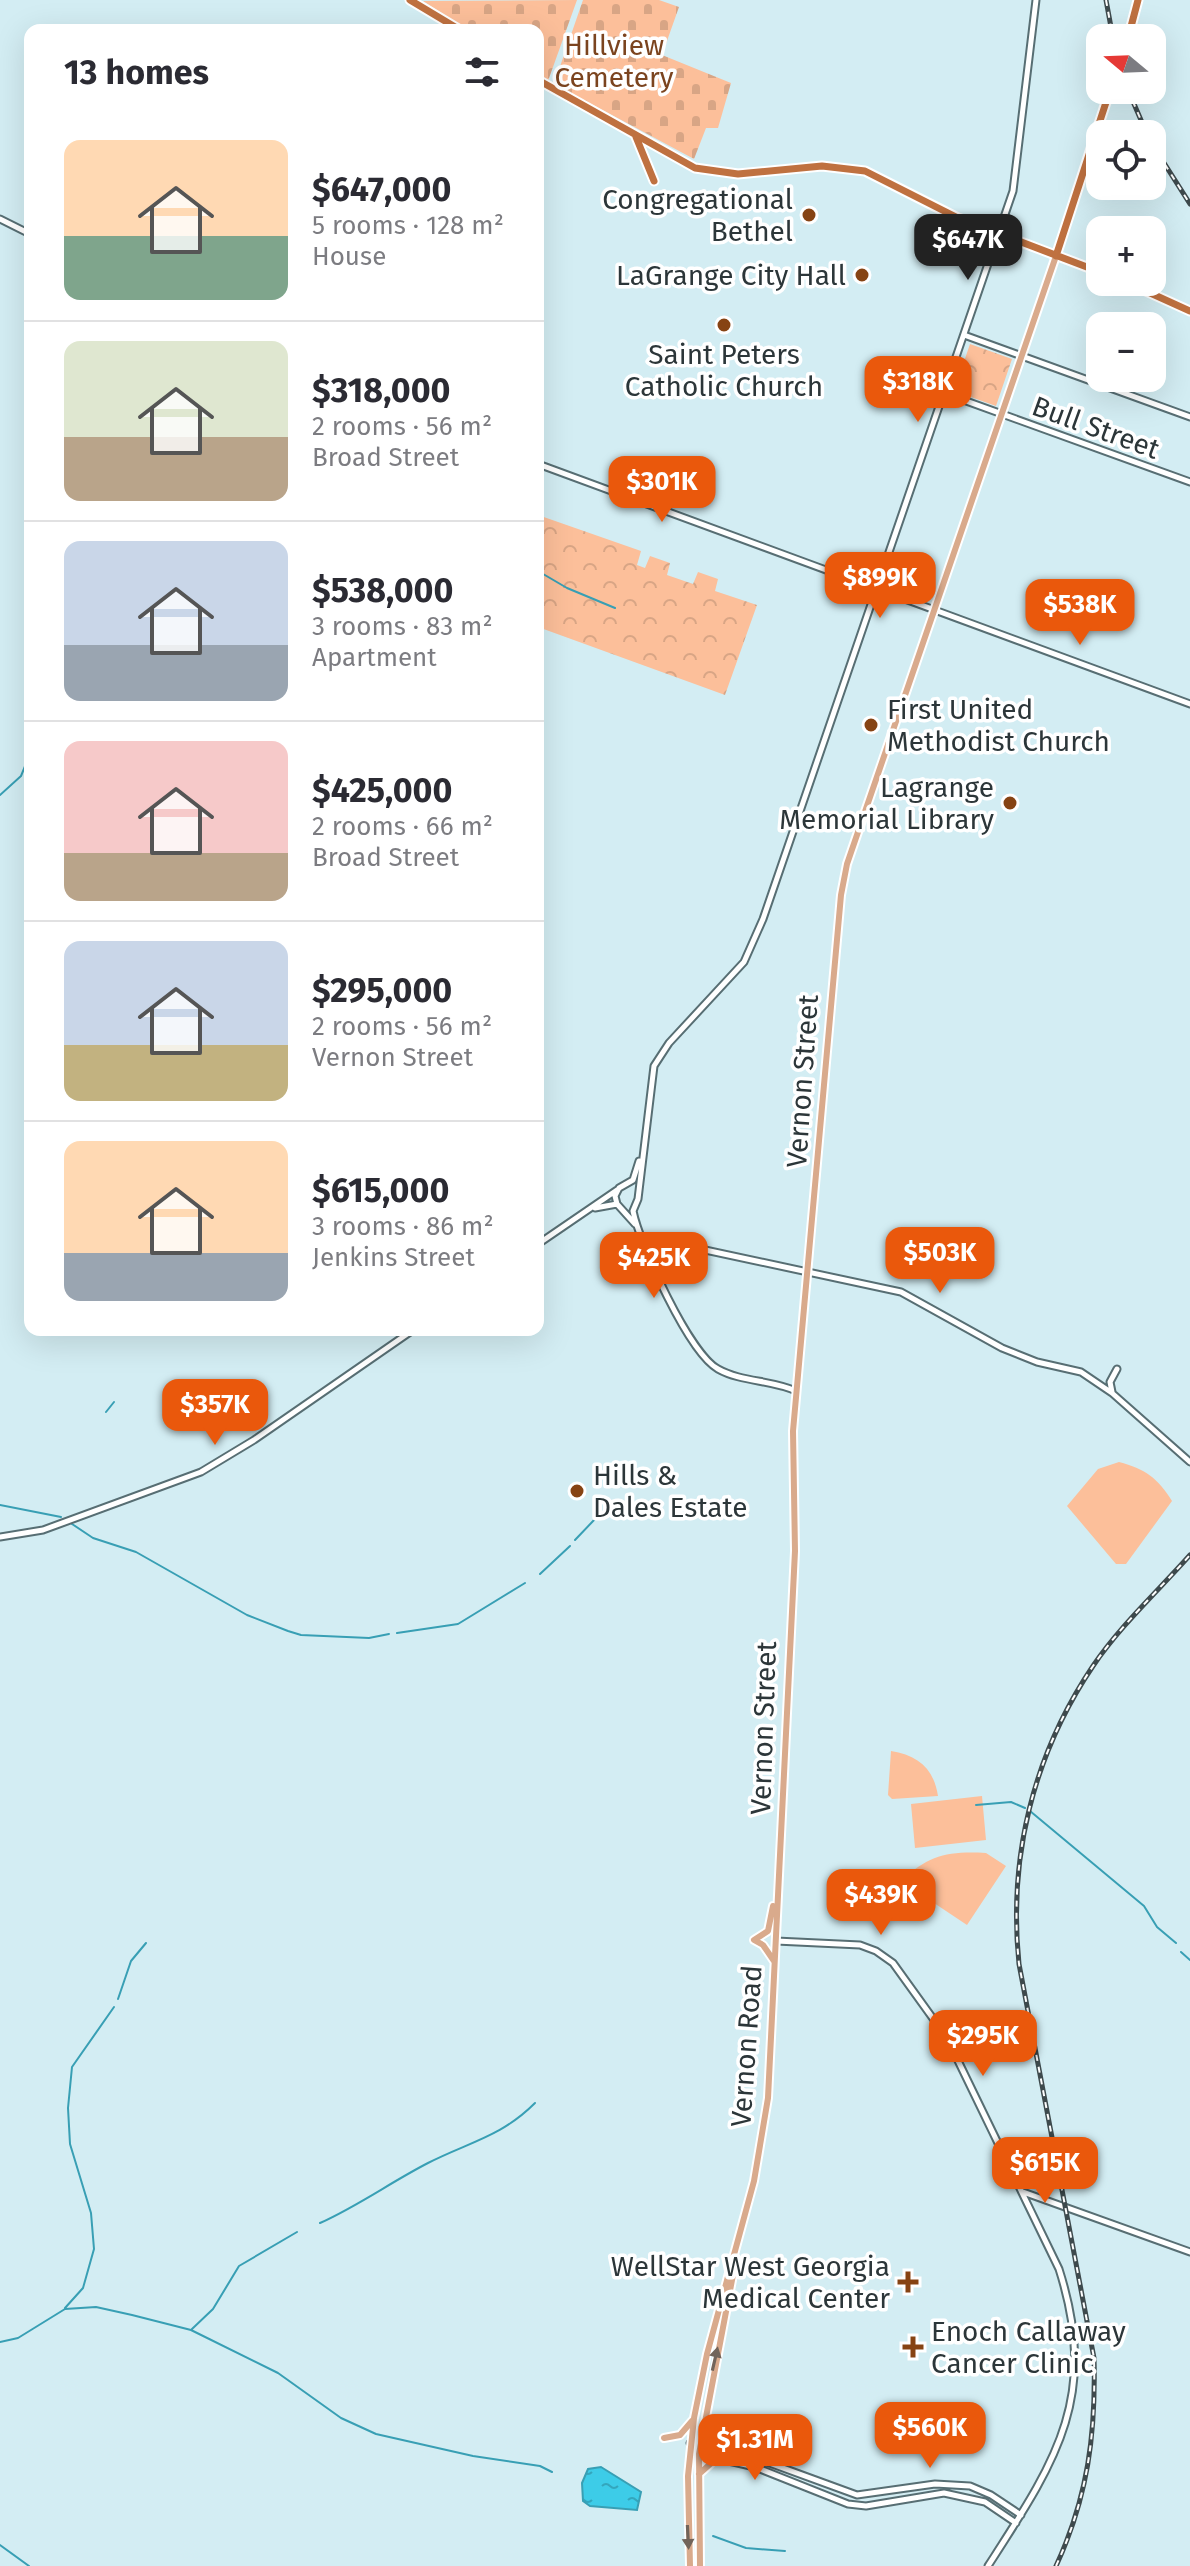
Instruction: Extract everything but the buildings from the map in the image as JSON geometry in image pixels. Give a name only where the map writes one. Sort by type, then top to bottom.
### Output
[{"type":"highway","points":[[410,0],[450,24]]},
{"type":"highway","points":[[1132,24],[1138,0]]},
{"type":"highway","points":[[544,83],[695,168],[738,174],[822,166],[865,171],[999,235],[1086,267]]},
{"type":"highway","points":[[1056,256],[1106,104]]},
{"type":"highway","points":[[635,135],[654,181]]},
{"type":"highway","points":[[1157,296],[1190,311]]},
{"type":"main road","name":"Vernon Street","points":[[781,1838],[795,1551],[793,1431],[844,877],[1056,256]]},
{"type":"main road","name":"Vernon Road","points":[[690,2566],[689,2452],[694,2418],[754,2181],[768,2098],[781,1838]]},
{"type":"main road","points":[[775,1963],[763,1945],[754,1940],[768,1931],[777,1890]]},
{"type":"main road","name":"Vernon Road","points":[[700,2566],[699,2454],[713,2369],[736,2272],[736,2256]]},
{"type":"main road","points":[[664,2438],[680,2435],[694,2418]]},
{"type":"main road","points":[[697,2478],[718,2457]]},
{"type":"street","points":[[796,1391],[725,1372],[705,1359],[658,1277],[636,1225],[633,1207],[638,1193],[649,1085],[656,1061],[751,949],[1013,191],[1036,0]]},
{"type":"street","points":[[0,219],[24,231]]},
{"type":"street","points":[[964,335],[1190,417]]},
{"type":"street","name":"Bull Street","points":[[944,393],[1190,482]]},
{"type":"street","points":[[544,466],[1190,704]]},
{"type":"street","points":[[544,1240],[628,1185],[634,1178],[641,1156]]},
{"type":"street","points":[[628,1185],[638,1193]]},
{"type":"street","points":[[617,1190],[619,1206],[636,1225]]},
{"type":"street","points":[[594,1208],[633,1207]]},
{"type":"street","points":[[640,1236],[901,1292],[1002,1348],[1037,1362],[1081,1372],[1112,1393],[1190,1462]]},
{"type":"street","points":[[0,1537],[43,1530],[201,1472],[254,1440],[404,1336]]},
{"type":"street","points":[[1112,1393],[1110,1382],[1117,1369]]},
{"type":"street","points":[[776,1941],[860,1945],[893,1963],[943,2031],[1023,2192],[1063,2283],[1074,2361],[1072,2398],[1061,2443],[988,2566]]},
{"type":"street","points":[[1023,2192],[1190,2252]]},
{"type":"street","points":[[690,2443],[762,2459],[857,2495],[935,2484],[958,2485],[986,2492],[1021,2515]]},
{"type":"street","points":[[689,2452],[767,2471],[854,2505],[956,2495],[985,2502],[1016,2523]]},
{"type":"street","points":[[956,2495],[958,2485]]},
{"type":"green space","points":[[577,0],[548,81],[544,78],[544,24],[459,24],[423,1]]},
{"type":"green space","name":"Hillview Cemetery","points":[[583,0],[659,0],[679,7],[662,55],[731,83],[718,128],[706,128],[694,159],[554,84]]},
{"type":"green space","points":[[970,344],[1012,359],[996,406],[954,391]]},
{"type":"green space","points":[[544,517],[641,551],[637,565],[645,568],[650,556],[670,563],[667,575],[693,584],[698,572],[718,579],[715,591],[757,605],[725,695],[544,629]]},
{"type":"green space","points":[[1119,1462],[1150,1476],[1172,1501],[1126,1564],[1116,1564],[1067,1506],[1098,1469]]},
{"type":"green space","points":[[891,1751],[909,1756],[923,1765],[933,1778],[938,1796],[892,1799],[888,1795]]},
{"type":"green space","points":[[982,1796],[986,1840],[915,1848],[911,1804]]},
{"type":"green space","points":[[986,1853],[1006,1866],[967,1925],[901,1881],[921,1865],[940,1856]]},
{"type":"water","points":[[601,2467],[641,2492],[637,2510],[590,2506],[583,2501],[582,2483],[588,2469]]},
{"type":"waterway","points":[[544,575],[615,608]]},
{"type":"waterway","points":[[0,795],[21,776],[24,769]]},
{"type":"waterway","points":[[106,1412],[114,1402]]},
{"type":"waterway","points":[[0,1505],[61,1517]]},
{"type":"waterway","points":[[575,1540],[595,1519],[616,1513]]},
{"type":"waterway","points":[[72,1524],[93,1538],[136,1552],[247,1615],[288,1631],[301,1635],[369,1638],[389,1634]]},
{"type":"waterway","points":[[540,1574],[570,1546]]},
{"type":"waterway","points":[[397,1633],[458,1624],[525,1583]]},
{"type":"waterway","points":[[976,1805],[1011,1802],[1025,1808]]},
{"type":"waterway","points":[[1030,1811],[1144,1906],[1157,1927],[1176,1943]]},
{"type":"waterway","points":[[118,1999],[131,1961],[146,1943]]},
{"type":"waterway","points":[[1181,1952],[1190,1960]]},
{"type":"waterway","points":[[65,2308],[83,2288],[94,2249],[91,2213],[70,2144],[68,2108],[72,2067],[114,2007]]},
{"type":"waterway","points":[[320,2223],[428,2163],[510,2124],[535,2103]]},
{"type":"waterway","points":[[192,2329],[213,2309],[239,2266],[297,2232]]},
{"type":"waterway","points":[[0,2342],[18,2338],[65,2309],[96,2307],[132,2315],[191,2330],[278,2373],[341,2418],[376,2434],[473,2456],[540,2466],[552,2472]]},
{"type":"waterway","points":[[713,2536],[746,2548],[785,2551]]},
{"type":"waterway","points":[[0,2545],[29,2566]]},
{"type":"railway","points":[[1106,0],[1110,24]]},
{"type":"railway","points":[[1134,104],[1141,120]]},
{"type":"railway","points":[[1166,166],[1190,204]]},
{"type":"railway","points":[[1056,2566],[1076,2515],[1088,2464],[1094,2358],[1019,1964],[1017,1885],[1022,1847],[1040,1771],[1072,1700],[1115,1637],[1190,1555]]},
{"type":"place","name":"Congregational Bethel","points":[[809,215]]},
{"type":"place","name":"LaGrange City Hall","points":[[862,275]]},
{"type":"place","name":"Saint Peters Catholic Church","points":[[724,325]]},
{"type":"place","name":"First United Methodist Church","points":[[871,725]]},
{"type":"place","name":"Lagrange Memorial Library","points":[[1010,803]]},
{"type":"place","name":"Hills & Dales Estate","points":[[577,1491]]},
{"type":"place","name":"WellStar West Georgia Medical Center","points":[[908,2282]]},
{"type":"place","name":"Enoch Callaway Cancer Clinic","points":[[913,2347]]}]
